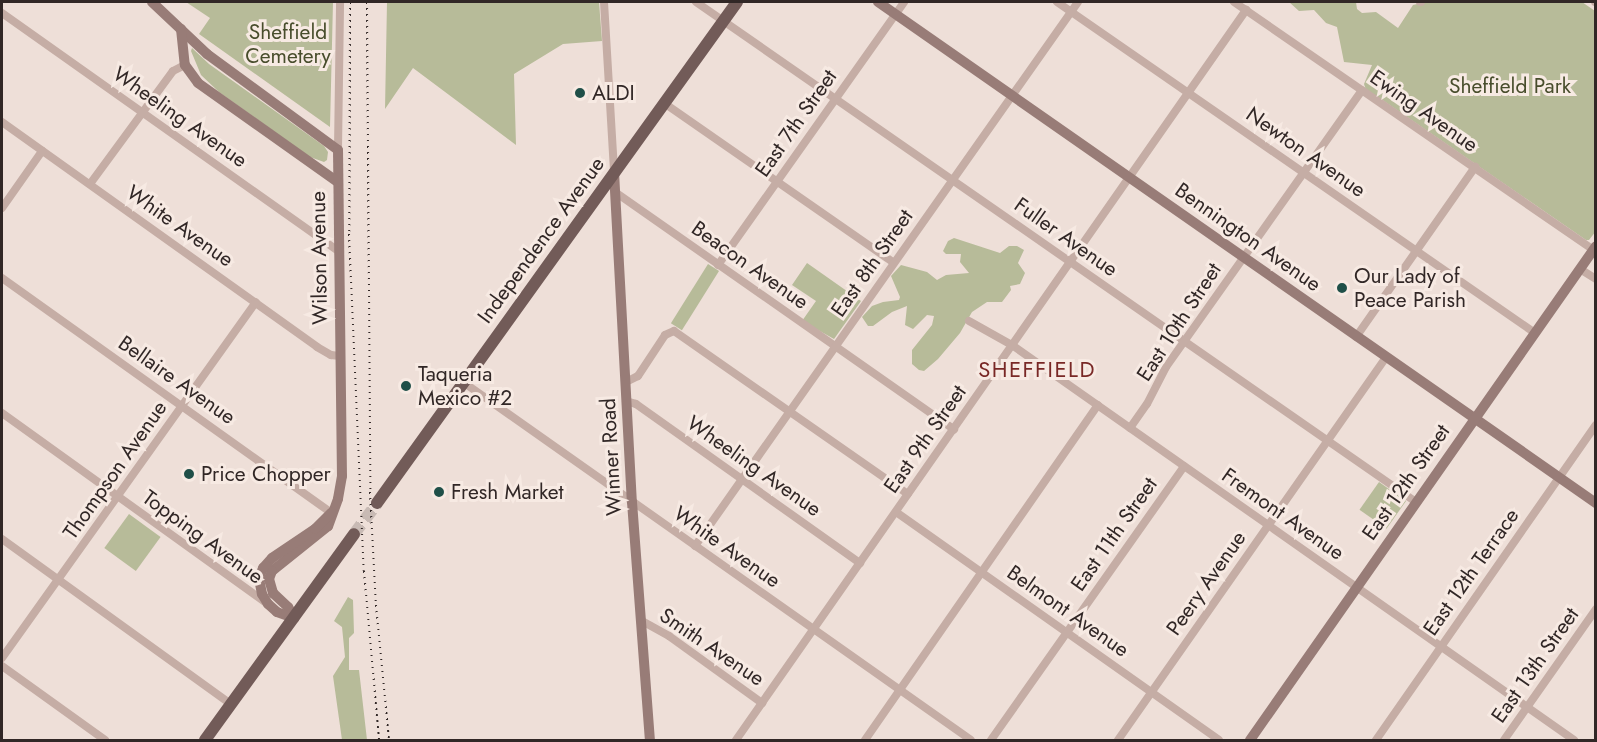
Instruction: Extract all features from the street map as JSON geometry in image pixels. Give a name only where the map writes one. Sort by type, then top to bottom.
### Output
[{"type":"main road","points":[[152,2],[207,54],[338,150]]},
{"type":"main road","name":"Independence Avenue","points":[[377,502],[737,2]]},
{"type":"main road","name":"Bennington Avenue","points":[[878,2],[1596,503]]},
{"type":"main road","points":[[181,29],[186,65],[198,83],[338,182]]},
{"type":"main road","name":"Wilson Avenue","points":[[294,618],[288,607],[273,593],[269,579],[273,571],[328,526],[338,499],[342,476],[338,150]]},
{"type":"main road","name":"Winner Road","points":[[614,172],[632,502],[650,741]]},
{"type":"main road","name":"East 12th Street","points":[[1250,741],[1594,248]]},
{"type":"main road","points":[[294,618],[277,612],[268,604],[260,588],[259,578],[263,568],[331,513]]},
{"type":"main road","points":[[205,741],[354,534]]},
{"type":"street","name":"Wilson Avenue","points":[[338,150],[340,2]]},
{"type":"street","points":[[604,2],[614,172]]},
{"type":"street","name":"Fuller Avenue","points":[[696,2],[1416,502]]},
{"type":"street","name":"East 7th Street","points":[[718,265],[904,2]]},
{"type":"street","name":"Newton Avenue","points":[[1057,2],[1535,333]]},
{"type":"street","name":"East 8th Street","points":[[695,546],[1078,2]]},
{"type":"street","name":"Ewing Avenue","points":[[1234,2],[1594,248]]},
{"type":"street","name":"East 9th Street","points":[[736,741],[1246,10]]},
{"type":"street","name":"Wheeling Avenue","points":[[2,13],[338,251]]},
{"type":"street","points":[[90,184],[173,71],[186,65]]},
{"type":"street","name":"East 10th Street","points":[[1131,428],[1183,342],[1362,90]]},
{"type":"street","points":[[664,103],[893,262]]},
{"type":"street","name":"White Avenue","points":[[2,122],[317,347],[331,355],[340,356]]},
{"type":"street","points":[[2,208],[42,151]]},
{"type":"street","points":[[1356,337],[1418,252],[1475,167]]},
{"type":"street","name":"Beacon Avenue","points":[[615,192],[954,429]]},
{"type":"street","points":[[1580,269],[1596,279]]},
{"type":"street","name":"Bellaire Avenue","points":[[2,278],[331,513]]},
{"type":"street","name":"Thompson Avenue","points":[[2,658],[256,302]]},
{"type":"street","name":"Fremont Avenue","points":[[969,321],[1012,345],[1574,741]]},
{"type":"street","points":[[626,382],[638,376],[664,335],[674,331],[908,494]]},
{"type":"street","name":"Peery Avenue","points":[[1118,741],[1386,357]]},
{"type":"street","name":"White Avenue","points":[[463,382],[971,741]]},
{"type":"street","name":"Wheeling Avenue","points":[[626,401],[636,404],[860,563]]},
{"type":"street","points":[[865,741],[1098,405]]},
{"type":"street","name":"Topping Avenue","points":[[2,413],[268,604]]},
{"type":"street","name":"East 12th Terrace","points":[[1376,741],[1596,425]]},
{"type":"street","name":"East 11th Street","points":[[991,741],[1184,466]]},
{"type":"street","name":"Belmont Avenue","points":[[896,512],[1219,741]]},
{"type":"street","points":[[2,539],[231,704]]},
{"type":"street","name":"East 13th Street","points":[[1504,741],[1596,609]]},
{"type":"street","name":"Smith Avenue","points":[[642,621],[669,636],[762,703]]},
{"type":"street","points":[[2,666],[105,741]]},
{"type":"green space","name":"Sheffield Cemetery","points":[[186,2],[333,2],[330,127],[199,34],[210,18]]},
{"type":"green space","points":[[387,2],[599,2],[602,41],[563,44],[514,74],[516,145],[413,68],[385,109]]},
{"type":"green space","name":"Sheffield Park","points":[[1289,2],[1356,2],[1357,9],[1362,13],[1376,12],[1398,28],[1413,5],[1426,2],[1582,2],[1595,11],[1596,231],[1589,240],[1586,240],[1381,99],[1378,100],[1366,90],[1364,84],[1372,65],[1344,62],[1337,27],[1326,23],[1314,10],[1299,11]]},
{"type":"green space","points":[[192,48],[209,64],[324,146],[328,152],[327,160],[324,162],[310,157],[219,92],[201,75],[191,51]]},
{"type":"green space","points":[[954,238],[1000,253],[1009,246],[1017,246],[1024,250],[1018,263],[1025,273],[1020,284],[1010,286],[1011,290],[1002,302],[987,302],[972,312],[960,333],[938,359],[924,371],[919,370],[912,364],[912,350],[932,325],[934,316],[927,315],[913,329],[905,325],[907,306],[892,312],[873,326],[868,326],[862,317],[872,306],[899,300],[900,297],[891,276],[901,265],[927,272],[937,280],[946,275],[969,273],[960,262],[961,254],[946,254],[943,251],[948,241]]},
{"type":"green space","points":[[807,263],[861,301],[834,339],[802,321],[816,301],[792,285]]},
{"type":"green space","points":[[708,264],[719,271],[682,330],[671,323]]},
{"type":"green space","points":[[1379,482],[1406,501],[1387,529],[1359,510]]},
{"type":"green space","points":[[129,514],[161,537],[136,571],[104,548]]},
{"type":"green space","points":[[348,597],[353,600],[354,633],[349,638],[349,670],[359,670],[367,740],[342,740],[333,676],[345,657],[342,627],[334,621]]},
{"type":"tunnel","points":[[354,534],[377,503]]},
{"type":"railway","points":[[350,2],[349,234],[364,571],[379,740]]},
{"type":"railway","points":[[367,2],[370,492],[376,605],[389,740]]},
{"type":"place","name":"ALDI","points":[[580,93]]},
{"type":"place","name":"Our Lady of Peace Parish","points":[[1342,288]]},
{"type":"place","name":"Taqueria Mexico #2","points":[[406,386]]},
{"type":"place","name":"Price Chopper","points":[[189,474]]},
{"type":"place","name":"Fresh Market","points":[[439,492]]},
{"type":"district","name":"SHEFFIELD","points":[[1037,370]]}]
